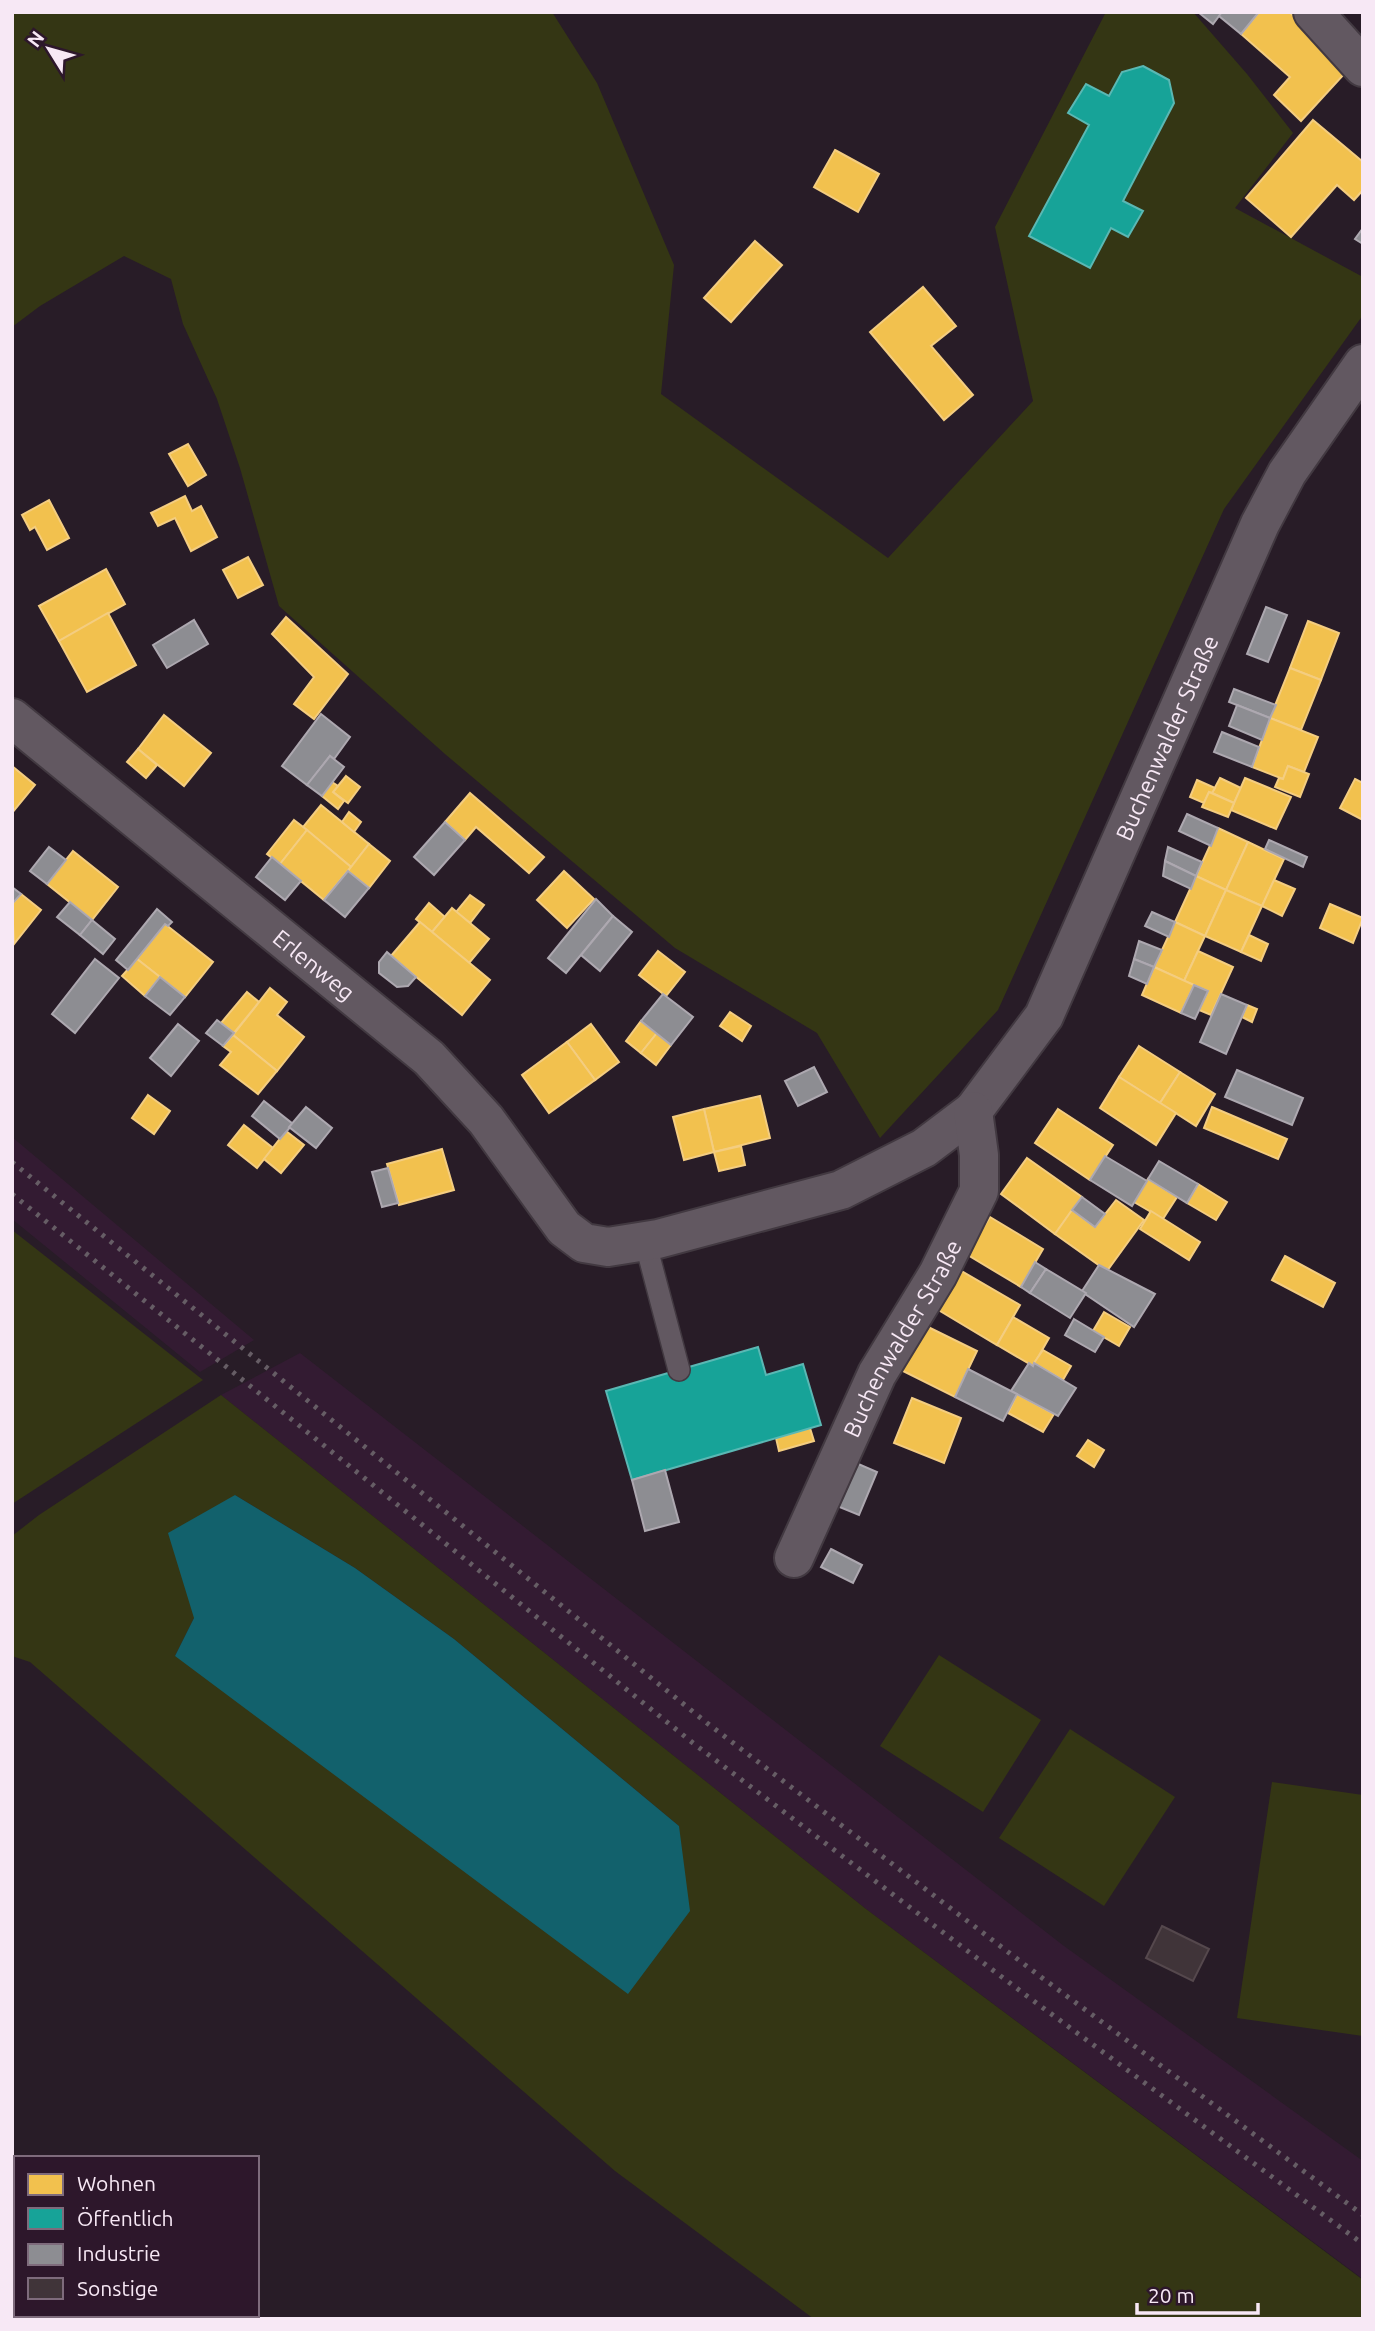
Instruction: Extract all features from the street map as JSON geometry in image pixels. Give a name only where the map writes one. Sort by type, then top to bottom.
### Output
[{"type":"street","points":[[1313,12],[1363,66]]},
{"type":"street","name":"Buchenwalder Straße","points":[[584,1242],[608,1247],[645,1241],[841,1190],[924,1148],[973,1111],[1044,1016],[1260,524],[1287,473],[1363,364]]},
{"type":"street","name":"Erlenweg","points":[[12,718],[429,1058],[486,1120],[564,1228],[584,1242]]},
{"type":"street","name":"Buchenwalder Straße","points":[[794,1558],[877,1374],[938,1274],[979,1191],[979,1155],[973,1111]]},
{"type":"lane","points":[[645,1241],[679,1370]]},
{"type":"shaded area","points":[[12,1137],[254,1340],[200,1372],[12,1219]]},
{"type":"shaded area","points":[[300,1353],[1064,1946],[1363,2161],[1363,2279],[866,1909],[221,1395]]},
{"type":"green space","points":[[12,12],[552,12],[597,83],[674,265],[661,394],[888,558],[1033,401],[995,227],[1106,12],[1193,12],[1247,74],[1293,133],[1235,208],[1363,277],[1363,315],[1224,509],[998,1010],[880,1138],[817,1033],[675,948],[445,754],[279,606],[240,468],[217,399],[183,324],[171,279],[124,256],[40,306],[12,327]]},
{"type":"green space","points":[[12,1230],[203,1380],[12,1504]]},
{"type":"green space","points":[[221,1395],[866,1909],[1363,2280],[1363,2319],[814,2319],[615,2171],[30,1662],[12,1656],[12,1536],[39,1515]],"holes":[[[235,1495],[355,1568],[454,1639],[679,1826],[175,1656],[194,1618]]]},
{"type":"green space","points":[[939,1655],[1041,1720],[983,1812],[880,1746]]},
{"type":"green space","points":[[1070,1729],[1175,1797],[1104,1906],[999,1838]]},
{"type":"green space","points":[[1272,1782],[1363,1795],[1363,2036],[1237,2018]]},
{"type":"water","points":[[235,1495],[355,1568],[454,1639],[679,1826],[690,1911],[628,1994],[175,1656],[194,1618],[168,1533]]},
{"type":"building: Wohnen","points":[[1259,12],[1289,12],[1317,36],[1346,72],[1301,121],[1274,95],[1290,77],[1241,34]]},
{"type":"building: Wohnen","points":[[1313,120],[1363,162],[1363,190],[1354,200],[1337,185],[1291,237],[1246,198]]},
{"type":"building: Wohnen","points":[[835,150],[879,174],[858,212],[814,187]]},
{"type":"building: Wohnen","points":[[755,241],[782,265],[731,322],[704,298]]},
{"type":"building: Wohnen","points":[[923,287],[956,326],[931,346],[973,395],[944,420],[870,332]]},
{"type":"building: Wohnen","points":[[188,444],[206,475],[188,486],[169,454]]},
{"type":"building: Wohnen","points":[[185,496],[192,511],[201,506],[217,537],[191,551],[175,518],[158,526],[151,513]]},
{"type":"building: Wohnen","points":[[49,500],[69,538],[47,550],[35,527],[30,530],[22,515]]},
{"type":"building: Wohnen","points":[[248,557],[263,585],[238,598],[223,570]]},
{"type":"building: Wohnen","points":[[106,569],[125,604],[59,641],[39,606]]},
{"type":"building: Wohnen","points":[[108,613],[136,665],[87,692],[59,641]]},
{"type":"building: Wohnen","points":[[286,617],[348,674],[314,719],[294,704],[314,677],[272,634]]},
{"type":"building: Wohnen","points":[[1308,621],[1339,633],[1321,680],[1290,668]]},
{"type":"building: Wohnen","points":[[1290,668],[1321,680],[1301,730],[1270,718]]},
{"type":"building: Wohnen","points":[[164,715],[211,753],[184,786],[138,749]]},
{"type":"building: Wohnen","points":[[1270,718],[1318,737],[1304,772],[1288,766],[1283,779],[1252,767]]},
{"type":"building: Wohnen","points":[[138,749],[157,765],[146,778],[127,762]]},
{"type":"building: Wohnen","points":[[12,766],[35,785],[12,813]]},
{"type":"building: Wohnen","points":[[1288,766],[1309,774],[1300,797],[1275,787],[1279,778],[1283,779]]},
{"type":"building: Wohnen","points":[[346,776],[360,787],[348,803],[333,792]]},
{"type":"building: Wohnen","points":[[1220,778],[1241,788],[1234,803],[1212,793]]},
{"type":"building: Wohnen","points":[[1245,778],[1291,797],[1276,829],[1231,810]]},
{"type":"building: Wohnen","points":[[1355,779],[1363,783],[1363,820],[1340,808]]},
{"type":"building: Wohnen","points":[[1197,780],[1215,788],[1212,793],[1209,792],[1204,803],[1190,797]]},
{"type":"building: Wohnen","points":[[332,782],[338,786],[333,792],[344,801],[338,809],[322,796]]},
{"type":"building: Wohnen","points":[[1209,792],[1234,803],[1228,817],[1202,807]]},
{"type":"building: Wohnen","points":[[470,793],[544,857],[529,873],[476,827],[465,840],[445,822]]},
{"type":"building: Wohnen","points":[[321,805],[369,844],[351,867],[303,827]]},
{"type":"building: Wohnen","points":[[349,812],[361,822],[354,832],[342,822]]},
{"type":"building: Wohnen","points":[[294,820],[307,830],[280,864],[267,854]]},
{"type":"building: Wohnen","points":[[1218,828],[1248,842],[1226,890],[1196,876]]},
{"type":"building: Wohnen","points":[[307,830],[351,867],[324,900],[280,864]]},
{"type":"building: Wohnen","points":[[1248,842],[1284,859],[1262,906],[1226,890]]},
{"type":"building: Wohnen","points":[[369,844],[390,861],[369,888],[348,871]]},
{"type":"building: Wohnen","points":[[73,851],[118,887],[92,920],[47,884]]},
{"type":"building: Wohnen","points":[[564,871],[594,899],[567,928],[537,900]]},
{"type":"building: Wohnen","points":[[1196,876],[1226,890],[1205,936],[1175,922]]},
{"type":"building: Wohnen","points":[[1274,880],[1295,889],[1282,916],[1262,906]]},
{"type":"building: Wohnen","points":[[1226,890],[1262,906],[1241,952],[1205,936]]},
{"type":"building: Wohnen","points":[[21,894],[41,910],[14,944],[12,904]]},
{"type":"building: Wohnen","points":[[470,895],[484,905],[470,923],[456,912]]},
{"type":"building: Wohnen","points":[[429,903],[445,917],[432,932],[416,919]]},
{"type":"building: Wohnen","points":[[1330,904],[1363,918],[1353,943],[1320,928]]},
{"type":"building: Wohnen","points":[[452,908],[489,939],[469,963],[432,932]]},
{"type":"building: Wohnen","points":[[420,922],[490,980],[462,1015],[391,956]]},
{"type":"building: Wohnen","points":[[1175,922],[1205,936],[1184,981],[1154,967]]},
{"type":"building: Wohnen","points":[[165,924],[213,962],[185,997],[137,959]]},
{"type":"building: Wohnen","points":[[1249,935],[1268,944],[1261,961],[1241,952]]},
{"type":"building: Wohnen","points":[[658,951],[685,972],[666,996],[639,975]]},
{"type":"building: Wohnen","points":[[1198,951],[1233,967],[1211,1015],[1199,1010],[1208,991],[1184,981]]},
{"type":"building: Wohnen","points":[[137,959],[160,977],[145,996],[122,976]]},
{"type":"building: Wohnen","points":[[1154,967],[1194,985],[1181,1013],[1142,995]]},
{"type":"building: Wohnen","points":[[270,988],[287,1002],[277,1015],[304,1037],[277,1071],[233,1035]]},
{"type":"building: Wohnen","points":[[247,992],[259,1002],[234,1033],[221,1023]]},
{"type":"building: Wohnen","points":[[1247,1005],[1257,1009],[1252,1022],[1242,1017]]},
{"type":"building: Wohnen","points":[[730,1012],[751,1026],[742,1041],[720,1026]]},
{"type":"building: Wohnen","points":[[641,1021],[657,1033],[641,1053],[626,1041]]},
{"type":"building: Wohnen","points":[[591,1024],[619,1062],[595,1080],[567,1042]]},
{"type":"building: Wohnen","points":[[657,1033],[671,1045],[656,1065],[641,1053]]},
{"type":"building: Wohnen","points":[[233,1035],[277,1071],[258,1094],[220,1065],[231,1052],[223,1046]]},
{"type":"building: Wohnen","points":[[567,1042],[595,1080],[549,1113],[522,1075]]},
{"type":"building: Wohnen","points":[[1139,1046],[1180,1072],[1160,1103],[1119,1077]]},
{"type":"building: Wohnen","points":[[1180,1072],[1215,1094],[1196,1126],[1160,1103]]},
{"type":"building: Wohnen","points":[[1119,1077],[1176,1113],[1156,1145],[1100,1108]]},
{"type":"building: Wohnen","points":[[148,1095],[170,1111],[154,1134],[132,1118]]},
{"type":"building: Wohnen","points":[[760,1096],[770,1138],[714,1152],[704,1109]]},
{"type":"building: Wohnen","points":[[1212,1107],[1287,1139],[1278,1159],[1204,1128]]},
{"type":"building: Wohnen","points":[[704,1109],[714,1152],[684,1160],[673,1117]]},
{"type":"building: Wohnen","points":[[1058,1109],[1113,1145],[1090,1180],[1035,1143]]},
{"type":"building: Wohnen","points":[[244,1125],[273,1148],[257,1168],[228,1145]]},
{"type":"building: Wohnen","points":[[286,1131],[304,1145],[281,1173],[264,1159]]},
{"type":"building: Wohnen","points":[[741,1146],[745,1165],[719,1171],[714,1152]]},
{"type":"building: Wohnen","points":[[442,1149],[454,1190],[399,1205],[387,1164]]},
{"type":"building: Wohnen","points":[[1027,1158],[1082,1197],[1055,1234],[1001,1194]]},
{"type":"building: Wohnen","points":[[1148,1179],[1177,1197],[1163,1219],[1134,1202]]},
{"type":"building: Wohnen","points":[[1198,1184],[1227,1202],[1216,1220],[1187,1203]]},
{"type":"building: Wohnen","points":[[1116,1200],[1144,1220],[1107,1271],[1055,1234],[1072,1210],[1095,1227]]},
{"type":"building: Wohnen","points":[[1151,1211],[1200,1242],[1189,1260],[1140,1229]]},
{"type":"building: Wohnen","points":[[990,1217],[1043,1249],[1021,1287],[966,1254]]},
{"type":"building: Wohnen","points":[[1285,1256],[1335,1283],[1323,1307],[1272,1280]]},
{"type":"building: Wohnen","points":[[958,1269],[1020,1305],[997,1345],[935,1308]]},
{"type":"building: Wohnen","points":[[1104,1312],[1130,1327],[1119,1346],[1093,1331]]},
{"type":"building: Wohnen","points":[[1013,1317],[1049,1338],[1033,1366],[997,1345]]},
{"type":"building: Wohnen","points":[[922,1324],[977,1351],[955,1397],[899,1369]]},
{"type":"building: Wohnen","points":[[1043,1350],[1071,1366],[1063,1380],[1034,1363]]},
{"type":"building: Wohnen","points":[[1017,1394],[1054,1414],[1043,1432],[1008,1413]]},
{"type":"building: Wohnen","points":[[912,1398],[961,1418],[944,1463],[894,1443]]},
{"type":"building: Wohnen","points":[[810,1428],[814,1441],[779,1451],[776,1438]]},
{"type":"building: Wohnen","points":[[1088,1440],[1104,1450],[1094,1467],[1077,1456]]},
{"type":"building: Öffentlich","points":[[1143,66],[1169,80],[1174,103],[1123,201],[1143,211],[1128,237],[1111,228],[1090,268],[1029,236],[1089,125],[1068,113],[1086,84],[1109,96],[1122,72]]},
{"type":"building: Öffentlich","points":[[758,1347],[766,1375],[803,1364],[821,1425],[632,1480],[606,1391]]},
{"type":"building: Industrie","points":[[1198,12],[1222,12],[1213,24]]},
{"type":"building: Industrie","points":[[1222,12],[1259,12],[1241,34],[1219,16]]},
{"type":"building: Industrie","points":[[1363,228],[1363,244],[1355,239]]},
{"type":"building: Industrie","points":[[1266,607],[1287,615],[1268,662],[1247,654]]},
{"type":"building: Industrie","points":[[194,620],[208,644],[167,668],[153,645]]},
{"type":"building: Industrie","points":[[1234,689],[1276,705],[1270,718],[1229,702]]},
{"type":"building: Industrie","points":[[1237,705],[1270,718],[1262,740],[1229,726]]},
{"type":"building: Industrie","points":[[321,714],[350,737],[334,759],[330,756],[307,785],[282,766]]},
{"type":"building: Industrie","points":[[1222,732],[1259,747],[1252,767],[1214,752]]},
{"type":"building: Industrie","points":[[330,756],[344,767],[322,796],[307,785]]},
{"type":"building: Industrie","points":[[1187,814],[1218,828],[1211,846],[1179,831]]},
{"type":"building: Industrie","points":[[445,822],[465,840],[434,875],[414,857]]},
{"type":"building: Industrie","points":[[1269,840],[1307,857],[1303,867],[1265,849]]},
{"type":"building: Industrie","points":[[49,847],[66,860],[47,884],[30,871]]},
{"type":"building: Industrie","points":[[1168,847],[1202,862],[1196,876],[1165,861]]},
{"type":"building: Industrie","points":[[272,857],[301,881],[285,900],[256,877]]},
{"type":"building: Industrie","points":[[1165,861],[1196,876],[1191,889],[1163,876]]},
{"type":"building: Industrie","points":[[348,871],[369,888],[345,917],[324,900]]},
{"type":"building: Industrie","points":[[12,887],[21,894],[12,904]]},
{"type":"building: Industrie","points":[[596,899],[613,916],[566,973],[548,958]]},
{"type":"building: Industrie","points":[[70,902],[92,920],[80,935],[57,917]]},
{"type":"building: Industrie","points":[[157,909],[172,922],[168,926],[165,924],[128,970],[116,960]]},
{"type":"building: Industrie","points":[[1152,912],[1175,922],[1169,937],[1145,926]]},
{"type":"building: Industrie","points":[[613,916],[632,932],[600,971],[581,955]]},
{"type":"building: Industrie","points":[[92,920],[115,939],[103,954],[80,935]]},
{"type":"building: Industrie","points":[[1139,941],[1162,950],[1154,967],[1134,959]]},
{"type":"building: Industrie","points":[[387,952],[416,977],[408,986],[397,987],[379,973],[379,962]]},
{"type":"building: Industrie","points":[[95,959],[119,978],[75,1033],[52,1014]]},
{"type":"building: Industrie","points":[[1134,959],[1154,967],[1147,984],[1129,976]]},
{"type":"building: Industrie","points":[[160,977],[185,997],[170,1015],[145,996]]},
{"type":"building: Industrie","points":[[1194,985],[1208,991],[1195,1019],[1181,1013]]},
{"type":"building: Industrie","points":[[663,994],[693,1017],[671,1045],[641,1021]]},
{"type":"building: Industrie","points":[[1221,994],[1247,1005],[1226,1054],[1200,1042]]},
{"type":"building: Industrie","points":[[217,1020],[234,1033],[223,1046],[206,1033]]},
{"type":"building: Industrie","points":[[178,1024],[199,1041],[171,1076],[150,1058]]},
{"type":"building: Industrie","points":[[814,1067],[827,1092],[798,1106],[785,1081]]},
{"type":"building: Industrie","points":[[1237,1070],[1303,1098],[1292,1125],[1225,1097]]},
{"type":"building: Industrie","points":[[264,1101],[293,1124],[280,1139],[252,1116]]},
{"type":"building: Industrie","points":[[306,1107],[332,1128],[316,1148],[289,1127]]},
{"type":"building: Industrie","points":[[1105,1156],[1147,1181],[1132,1206],[1090,1180]]},
{"type":"building: Industrie","points":[[1159,1161],[1198,1184],[1187,1203],[1148,1179]]},
{"type":"building: Industrie","points":[[388,1168],[398,1203],[382,1207],[372,1172]]},
{"type":"building: Industrie","points":[[1082,1197],[1105,1214],[1095,1227],[1072,1210]]},
{"type":"building: Industrie","points":[[1035,1262],[1046,1269],[1030,1293],[1021,1287]]},
{"type":"building: Industrie","points":[[1099,1265],[1155,1294],[1134,1327],[1082,1291]]},
{"type":"building: Industrie","points":[[1046,1269],[1086,1293],[1070,1318],[1030,1293]]},
{"type":"building: Industrie","points":[[1074,1319],[1104,1337],[1095,1352],[1065,1335]]},
{"type":"building: Industrie","points":[[1029,1363],[1033,1366],[1034,1363],[1076,1388],[1058,1416],[1011,1391]]},
{"type":"building: Industrie","points":[[968,1369],[1017,1394],[1003,1421],[955,1397]]},
{"type":"building: Industrie","points":[[856,1463],[877,1472],[859,1515],[837,1506]]},
{"type":"building: Industrie","points":[[665,1470],[679,1522],[645,1531],[632,1480]]},
{"type":"building: Industrie","points":[[831,1549],[862,1565],[853,1583],[821,1567]]},
{"type":"building: Sonstige","points":[[1162,1926],[1209,1949],[1193,1981],[1146,1958]]},
{"type":"railway","points":[[12,1162],[707,1723],[1041,1977],[1363,2215]]},
{"type":"railway","points":[[12,1194],[693,1743],[1027,1996],[1363,2244]]}]
